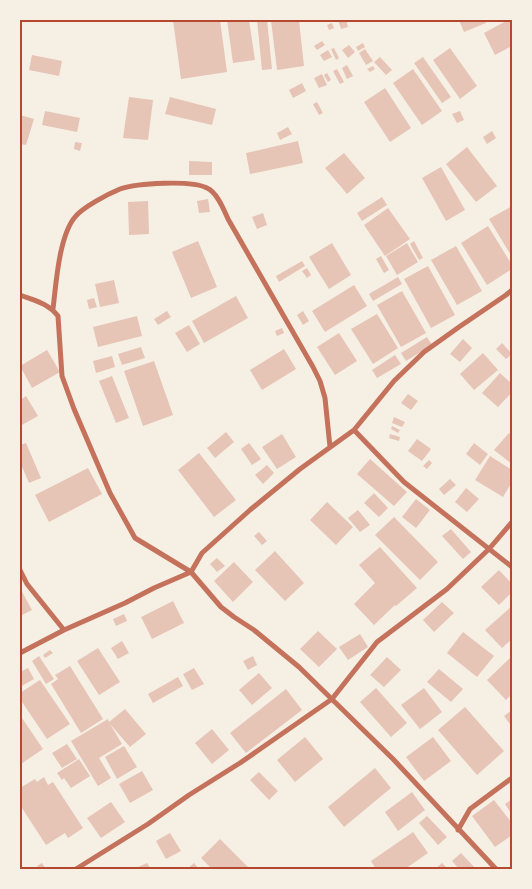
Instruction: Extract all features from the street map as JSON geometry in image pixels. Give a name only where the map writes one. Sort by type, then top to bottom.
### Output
[{"type":"street","points":[[53,309],[64,238],[75,217],[91,204],[121,189],[136,186],[172,182],[208,188],[218,199],[320,381],[325,398],[330,447]]},
{"type":"street","points":[[20,653],[64,630],[191,572],[202,553],[250,510],[354,430],[394,382],[424,352],[512,290]]},
{"type":"street","points":[[20,296],[47,305],[58,316],[62,376],[110,493],[135,538],[191,572],[221,607],[254,630],[299,667],[393,759],[496,869]]},
{"type":"street","points":[[354,430],[404,482],[512,567]]},
{"type":"street","points":[[76,869],[240,763],[332,699],[378,642],[447,589],[489,549],[512,522]]},
{"type":"street","points":[[20,570],[27,584],[64,630]]},
{"type":"street","points":[[458,830],[470,809],[512,778]]},
{"type":"building","points":[[173,20],[220,20],[227,72],[181,79]]},
{"type":"building","points":[[227,20],[249,20],[255,60],[233,63]]},
{"type":"building","points":[[257,20],[267,20],[272,69],[262,70]]},
{"type":"building","points":[[271,20],[299,20],[304,66],[277,70]]},
{"type":"building","points":[[338,20],[346,20],[348,27],[341,29]]},
{"type":"building","points":[[459,20],[485,20],[486,23],[464,32]]},
{"type":"building","points":[[508,20],[512,20],[512,46],[495,55],[484,33]]},
{"type":"building","points":[[332,23],[334,28],[329,30],[327,25]]},
{"type":"building","points":[[322,41],[325,45],[317,50],[314,46]]},
{"type":"building","points":[[363,43],[365,47],[358,51],[356,47]]},
{"type":"building","points":[[349,45],[355,52],[348,58],[342,50]]},
{"type":"building","points":[[334,48],[339,58],[336,60],[331,49]]},
{"type":"building","points":[[450,48],[477,86],[460,99],[433,60]]},
{"type":"building","points":[[365,49],[373,61],[366,65],[359,53]]},
{"type":"building","points":[[328,50],[332,57],[324,61],[320,55]]},
{"type":"building","points":[[32,55],[62,61],[59,76],[29,70]]},
{"type":"building","points":[[380,57],[392,70],[386,75],[374,62]]},
{"type":"building","points":[[423,57],[451,97],[442,103],[414,63]]},
{"type":"building","points":[[347,65],[353,76],[347,79],[342,68]]},
{"type":"building","points":[[373,66],[375,69],[370,72],[367,69]]},
{"type":"building","points":[[337,69],[344,82],[340,84],[333,71]]},
{"type":"building","points":[[413,69],[442,111],[422,125],[393,83]]},
{"type":"building","points":[[327,73],[331,80],[328,82],[324,75]]},
{"type":"building","points":[[322,74],[327,85],[319,88],[314,78]]},
{"type":"building","points":[[302,83],[306,91],[293,98],[289,90]]},
{"type":"building","points":[[385,88],[411,128],[390,142],[364,102]]},
{"type":"building","points":[[129,97],[153,100],[148,140],[123,138]]},
{"type":"building","points":[[170,97],[216,109],[212,125],[165,114]]},
{"type":"building","points":[[317,102],[323,113],[319,115],[313,104]]},
{"type":"building","points":[[45,111],[80,118],[77,132],[42,125]]},
{"type":"building","points":[[460,111],[464,120],[457,123],[452,114]]},
{"type":"building","points":[[20,115],[34,119],[26,145],[20,144]]},
{"type":"building","points":[[288,127],[292,134],[280,140],[277,133]]},
{"type":"building","points":[[492,131],[496,138],[487,144],[483,137]]},
{"type":"building","points":[[298,141],[303,163],[250,174],[246,153]]},
{"type":"building","points":[[75,142],[82,143],[80,151],[74,149]]},
{"type":"building","points":[[467,147],[497,186],[476,202],[446,164]]},
{"type":"building","points":[[344,153],[365,178],[347,194],[325,168]]},
{"type":"building","points":[[189,161],[212,162],[212,175],[189,175]]},
{"type":"building","points":[[441,167],[465,210],[446,221],[422,178]]},
{"type":"building","points":[[382,197],[387,205],[362,221],[357,213]]},
{"type":"building","points":[[208,199],[210,212],[199,213],[197,201]]},
{"type":"building","points":[[148,201],[149,234],[129,235],[128,202]]},
{"type":"building","points":[[512,206],[512,257],[489,219]]},
{"type":"building","points":[[388,208],[410,239],[385,256],[364,225]]},
{"type":"building","points":[[263,213],[267,225],[257,229],[252,217]]},
{"type":"building","points":[[488,226],[512,265],[512,269],[487,285],[461,243]]},
{"type":"building","points":[[198,241],[217,287],[191,298],[172,252]]},
{"type":"building","points":[[414,241],[423,258],[419,260],[410,244]]},
{"type":"building","points":[[332,243],[351,275],[329,289],[309,257]]},
{"type":"building","points":[[407,243],[418,262],[397,275],[386,256]]},
{"type":"building","points":[[456,246],[482,291],[457,305],[431,260]]},
{"type":"building","points":[[381,256],[389,270],[384,273],[376,259]]},
{"type":"building","points":[[302,261],[305,266],[279,282],[276,276]]},
{"type":"building","points":[[428,266],[455,315],[431,328],[404,279]]},
{"type":"building","points":[[307,268],[311,275],[307,278],[302,271]]},
{"type":"building","points":[[398,277],[402,284],[373,301],[369,294]]},
{"type":"building","points":[[114,280],[119,303],[100,307],[95,284]]},
{"type":"building","points":[[354,285],[367,306],[325,332],[312,311]]},
{"type":"building","points":[[402,291],[426,333],[401,347],[377,305]]},
{"type":"building","points":[[236,296],[248,318],[204,343],[192,321]]},
{"type":"building","points":[[94,298],[97,307],[89,309],[87,300]]},
{"type":"building","points":[[167,311],[171,317],[158,325],[154,319]]},
{"type":"building","points":[[303,311],[309,321],[303,325],[297,315]]},
{"type":"building","points":[[377,314],[398,348],[373,364],[351,329]]},
{"type":"building","points":[[137,316],[142,336],[98,347],[93,327]]},
{"type":"building","points":[[189,325],[200,344],[187,352],[175,333]]},
{"type":"building","points":[[282,328],[284,333],[277,336],[275,331]]},
{"type":"building","points":[[339,333],[357,361],[335,375],[317,347]]},
{"type":"building","points":[[427,337],[432,345],[406,361],[401,353]]},
{"type":"building","points":[[463,339],[472,348],[460,362],[450,354]]},
{"type":"building","points":[[502,343],[512,354],[506,359],[496,349]]},
{"type":"building","points":[[141,347],[145,358],[122,365],[118,354]]},
{"type":"building","points":[[284,349],[296,369],[262,390],[250,370]]},
{"type":"building","points":[[47,350],[60,372],[32,388],[20,366]]},
{"type":"building","points":[[483,353],[498,370],[474,390],[460,374]]},
{"type":"building","points":[[395,355],[401,364],[377,378],[372,370]]},
{"type":"building","points":[[112,356],[115,367],[96,373],[93,361]]},
{"type":"building","points":[[154,361],[173,415],[143,426],[124,371]]},
{"type":"building","points":[[500,373],[512,384],[512,392],[498,407],[482,393]]},
{"type":"building","points":[[112,376],[129,418],[116,423],[99,381]]},
{"type":"building","points":[[408,394],[418,401],[411,410],[401,403]]},
{"type":"building","points":[[26,396],[38,416],[20,426],[20,400]]},
{"type":"building","points":[[394,417],[405,422],[402,427],[392,423]]},
{"type":"building","points":[[392,426],[400,430],[398,433],[391,429]]},
{"type":"building","points":[[226,432],[234,442],[215,458],[207,448]]},
{"type":"building","points":[[509,433],[512,435],[512,464],[494,450]]},
{"type":"building","points":[[282,434],[296,457],[277,469],[262,447]]},
{"type":"building","points":[[390,434],[400,437],[399,441],[389,438]]},
{"type":"building","points":[[417,439],[431,449],[422,461],[408,451]]},
{"type":"building","points":[[26,443],[41,478],[29,483],[20,462],[20,445]]},
{"type":"building","points":[[249,443],[261,459],[252,465],[241,449]]},
{"type":"building","points":[[474,443],[488,454],[480,465],[466,454]]},
{"type":"building","points":[[199,453],[236,500],[214,517],[178,470]]},
{"type":"building","points":[[490,456],[512,470],[512,482],[503,497],[475,480]]},
{"type":"building","points":[[370,459],[407,492],[394,506],[357,474]]},
{"type":"building","points":[[429,460],[432,463],[427,469],[423,466]]},
{"type":"building","points":[[267,465],[274,473],[263,484],[255,475]]},
{"type":"building","points":[[88,468],[102,494],[49,522],[35,495]]},
{"type":"building","points":[[450,479],[456,485],[444,495],[439,489]]},
{"type":"building","points":[[466,488],[479,499],[467,512],[455,502]]},
{"type":"building","points":[[374,493],[388,508],[379,517],[364,503]]},
{"type":"building","points":[[416,499],[430,510],[416,528],[402,517]]},
{"type":"building","points":[[327,502],[353,527],[336,545],[310,520]]},
{"type":"building","points":[[358,510],[370,525],[360,532],[348,518]]},
{"type":"building","points":[[394,517],[438,562],[420,580],[375,535]]},
{"type":"building","points":[[451,529],[471,552],[463,559],[442,536]]},
{"type":"building","points":[[259,532],[267,541],[262,545],[254,536]]},
{"type":"building","points":[[380,547],[417,588],[374,625],[354,604],[375,583],[359,565]]},
{"type":"building","points":[[275,551],[304,583],[285,601],[255,570]]},
{"type":"building","points":[[217,558],[225,566],[217,572],[210,564]]},
{"type":"building","points":[[234,562],[253,582],[233,602],[214,581]]},
{"type":"building","points":[[499,570],[512,584],[512,592],[499,605],[481,587]]},
{"type":"building","points":[[20,588],[32,610],[20,616]]},
{"type":"building","points":[[173,601],[184,623],[152,639],[141,617]]},
{"type":"building","points":[[442,602],[454,613],[434,632],[423,620]]},
{"type":"building","points":[[512,606],[512,639],[502,648],[485,630]]},
{"type":"building","points":[[124,614],[127,621],[116,626],[113,619]]},
{"type":"building","points":[[318,631],[337,649],[319,667],[300,649]]},
{"type":"building","points":[[463,632],[494,656],[477,677],[447,653]]},
{"type":"building","points":[[360,634],[368,647],[348,660],[339,647]]},
{"type":"building","points":[[122,641],[129,653],[118,659],[111,648]]},
{"type":"building","points":[[98,648],[120,682],[99,695],[77,661]]},
{"type":"building","points":[[50,650],[53,653],[45,658],[43,655]]},
{"type":"building","points":[[39,656],[54,679],[46,684],[32,661]]},
{"type":"building","points":[[253,656],[257,665],[248,670],[243,661]]},
{"type":"building","points":[[387,657],[401,670],[384,687],[370,675]]},
{"type":"building","points":[[510,658],[512,661],[512,694],[506,700],[487,680]]},
{"type":"building","points":[[70,666],[103,719],[81,733],[51,684],[58,679],[55,675]]},
{"type":"building","points":[[28,668],[34,679],[20,687],[20,672]]},
{"type":"building","points":[[194,668],[204,684],[192,690],[183,674]]},
{"type":"building","points":[[439,669],[463,689],[451,702],[427,682]]},
{"type":"building","points":[[259,673],[272,688],[252,705],[239,690]]},
{"type":"building","points":[[178,677],[183,686],[153,703],[148,694]]},
{"type":"building","points":[[40,680],[70,724],[47,739],[20,699],[20,693]]},
{"type":"building","points":[[376,688],[407,723],[391,737],[360,702]]},
{"type":"building","points":[[424,688],[442,712],[420,729],[401,705]]},
{"type":"building","points":[[286,689],[302,710],[246,753],[230,733]]},
{"type":"building","points":[[465,707],[504,751],[477,775],[438,730]]},
{"type":"building","points":[[125,709],[146,734],[130,747],[110,724],[122,744],[99,758],[111,778],[98,786],[71,741],[108,719],[109,722]]},
{"type":"building","points":[[512,710],[512,727],[504,716]]},
{"type":"building","points":[[20,715],[43,749],[21,764],[20,762]]},
{"type":"building","points":[[212,729],[229,750],[212,764],[195,743]]},
{"type":"building","points":[[305,737],[323,759],[295,782],[277,760]]},
{"type":"building","points":[[433,737],[451,761],[424,781],[406,757]]},
{"type":"building","points":[[67,744],[77,759],[62,768],[52,753]]},
{"type":"building","points":[[124,746],[137,767],[117,779],[105,757]]},
{"type":"building","points":[[79,759],[90,776],[71,788],[64,778],[62,780],[57,773]]},
{"type":"building","points":[[375,768],[391,788],[344,827],[328,807]]},
{"type":"building","points":[[142,771],[153,790],[130,803],[119,784]]},
{"type":"building","points":[[259,772],[278,791],[269,800],[250,780]]},
{"type":"building","points":[[44,777],[48,785],[53,782],[83,828],[68,838],[65,833],[46,845],[20,805],[20,788],[35,779],[37,782]]},
{"type":"building","points":[[412,792],[425,810],[398,831],[385,812]]},
{"type":"building","points":[[512,799],[512,815],[505,804]]},
{"type":"building","points":[[494,800],[512,823],[512,835],[495,847],[472,816]]},
{"type":"building","points":[[111,802],[125,822],[101,838],[87,818]]},
{"type":"building","points":[[427,816],[447,837],[438,845],[419,823]]},
{"type":"building","points":[[413,832],[428,853],[405,869],[376,869],[371,861]]},
{"type":"building","points":[[170,833],[181,851],[166,859],[156,841]]},
{"type":"building","points":[[220,839],[250,869],[212,869],[201,858]]},
{"type":"building","points":[[461,853],[476,869],[459,869],[452,861]]},
{"type":"building","points":[[42,863],[46,869],[39,869],[37,866]]},
{"type":"building","points":[[147,863],[151,869],[134,869]]},
{"type":"building","points":[[194,863],[199,869],[187,869]]},
{"type":"building","points":[[442,863],[448,869],[435,869]]}]
